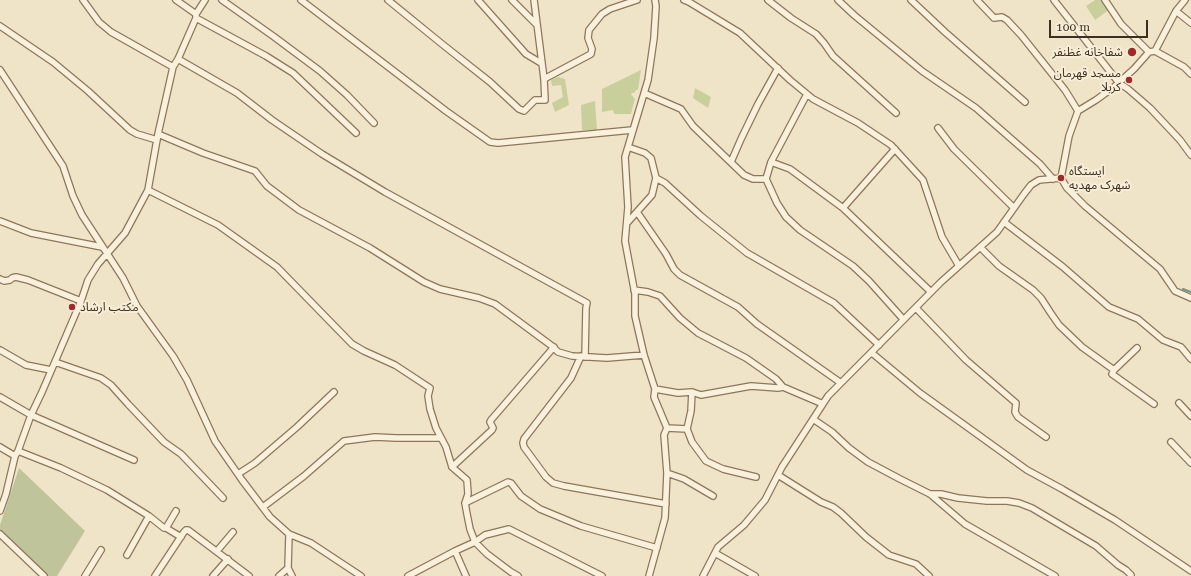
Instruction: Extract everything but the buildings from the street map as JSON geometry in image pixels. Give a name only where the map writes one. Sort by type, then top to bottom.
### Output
[{"type":"street","points":[[83,0],[99,22],[105,27],[173,67]]},
{"type":"street","points":[[176,0],[196,16],[293,73],[356,133]]},
{"type":"street","points":[[0,510],[6,494],[15,456],[31,415],[81,301],[88,280],[98,264],[125,233],[148,190],[157,137],[173,67],[178,59],[196,16],[205,0]]},
{"type":"street","points":[[222,0],[320,71],[347,95],[374,123]]},
{"type":"street","points":[[301,0],[446,111],[490,142],[498,143],[632,130]]},
{"type":"street","points":[[388,0],[490,82],[519,109],[524,111],[535,100],[545,100],[544,79],[534,0]]},
{"type":"street","points":[[478,0],[526,54],[541,63]]},
{"type":"street","points":[[512,0],[537,25]]},
{"type":"street","points":[[544,79],[591,54],[592,49],[588,38],[589,30],[602,14],[610,9],[636,0]]},
{"type":"street","points":[[649,576],[665,518],[667,473],[664,435],[667,428],[654,397],[655,388],[644,355],[635,316],[634,290],[625,241],[628,207],[625,157],[648,80],[654,38],[655,0]]},
{"type":"street","points":[[684,0],[740,33],[813,99],[858,123],[891,145],[923,180],[942,237],[959,266]]},
{"type":"street","points":[[768,0],[791,18],[816,34],[833,56],[896,113]]},
{"type":"street","points":[[838,0],[854,15],[922,70],[976,108],[1040,164],[1053,178]]},
{"type":"street","points":[[911,0],[1025,102]]},
{"type":"street","points":[[977,0],[994,18],[1002,17],[1008,20],[1065,90],[1078,111]]},
{"type":"street","points":[[1054,0],[1119,83],[1150,108],[1180,140],[1191,155]]},
{"type":"street","points":[[1105,0],[1121,24],[1152,51],[1184,67],[1191,74]]},
{"type":"street","points":[[1184,0],[1152,51],[1119,83],[1078,111],[1069,136],[1061,178],[1067,188],[1085,206],[1160,269],[1175,291],[1191,298]]},
{"type":"street","points":[[1176,11],[1191,23]]},
{"type":"street","points":[[0,26],[53,62],[88,91],[130,130],[137,134],[157,137],[255,171],[267,186],[299,210],[370,248],[424,282],[440,289],[479,298],[495,304],[558,352],[583,357],[607,358],[644,355]]},
{"type":"street","points":[[178,59],[237,92],[272,120],[322,154],[385,192],[587,303],[583,357],[571,378],[524,439],[524,447],[546,477],[553,483],[666,504]]},
{"type":"street","points":[[731,162],[758,104],[778,68]]},
{"type":"street","points":[[0,70],[63,166],[82,215],[123,278],[137,306],[173,356],[187,380],[215,440],[238,474],[270,517],[289,534],[311,543],[361,576]]},
{"type":"street","points":[[644,93],[681,109],[694,126],[744,175],[753,179],[766,179]]},
{"type":"street","points":[[807,94],[771,162],[766,179],[777,203],[786,217],[800,230],[853,266],[869,281],[903,319]]},
{"type":"street","points":[[938,128],[954,149],[1014,208]]},
{"type":"street","points":[[627,223],[652,195],[656,178],[652,158],[645,153],[628,147]]},
{"type":"street","points":[[843,208],[895,149]]},
{"type":"street","points":[[771,162],[790,169],[843,208],[931,292]]},
{"type":"street","points":[[656,178],[665,183],[701,216],[747,253],[834,303],[879,345]]},
{"type":"street","points":[[703,576],[718,547],[744,525],[765,500],[778,475],[828,396],[872,353],[903,319],[997,232],[1031,185],[1039,180],[1061,178]]},
{"type":"street","points":[[148,190],[218,225],[277,267],[352,344],[395,365],[430,388],[428,396],[430,409],[436,428],[446,447],[452,467],[467,480],[468,494],[466,503],[470,529],[475,542],[487,554],[518,576]]},
{"type":"street","points":[[637,212],[666,254],[674,269],[680,275],[738,307],[757,324],[842,382]]},
{"type":"street","points":[[0,221],[31,233],[102,247]]},
{"type":"street","points":[[1004,222],[1063,267],[1109,307],[1138,320],[1163,340],[1181,347],[1191,359]]},
{"type":"street","points":[[980,247],[999,266],[1033,290],[1041,298],[1059,325],[1082,347],[1114,370]]},
{"type":"street","points":[[0,279],[4,281],[16,277],[28,280],[81,301]]},
{"type":"street","points":[[634,290],[660,296],[680,318],[698,333],[746,358],[776,379],[784,387],[823,404]]},
{"type":"street","points":[[916,308],[966,360],[1016,403],[1015,412],[1018,417],[1046,437]]},
{"type":"street","points":[[452,467],[492,430],[491,420],[554,348]]},
{"type":"street","points":[[1137,348],[1114,370],[1112,374],[1154,404]]},
{"type":"street","points":[[0,350],[26,365],[51,370]]},
{"type":"street","points":[[872,353],[920,393],[1027,470],[1115,520],[1191,571]]},
{"type":"street","points":[[55,362],[101,378],[111,385],[154,432],[164,442],[181,454],[223,498]]},
{"type":"street","points":[[655,388],[678,394],[692,392],[701,395],[751,386],[784,387]]},
{"type":"street","points":[[238,474],[255,463],[297,427],[334,392]]},
{"type":"street","points":[[692,392],[691,411],[687,429],[692,442],[706,461],[723,469],[756,477]]},
{"type":"street","points":[[0,397],[31,415],[134,460]]},
{"type":"street","points":[[1179,403],[1191,416]]},
{"type":"street","points":[[813,419],[832,432],[849,448],[868,462],[930,494],[965,524],[1055,576]]},
{"type":"street","points":[[667,428],[687,429]]},
{"type":"street","points":[[263,507],[304,476],[344,441],[375,437],[441,438]]},
{"type":"street","points":[[1170,442],[1191,463]]},
{"type":"street","points":[[0,447],[15,456]]},
{"type":"street","points":[[18,450],[61,468],[107,490],[150,516],[164,528],[181,537]]},
{"type":"street","points":[[667,473],[684,479],[713,496]]},
{"type":"street","points":[[778,475],[821,502],[833,507],[866,537],[889,555],[916,564],[929,576]]},
{"type":"street","points":[[466,503],[508,482],[511,483],[521,496],[540,509],[581,526],[657,548]]},
{"type":"street","points":[[930,494],[941,494],[958,498],[987,501],[1007,501],[1019,503],[1032,508],[1096,546],[1126,570],[1131,576]]},
{"type":"street","points":[[166,528],[176,511]]},
{"type":"street","points":[[127,555],[150,516]]},
{"type":"street","points":[[408,576],[475,542],[485,535],[509,529],[602,576]]},
{"type":"street","points":[[154,576],[186,530],[250,576]]},
{"type":"street","points":[[217,551],[233,532]]},
{"type":"street","points":[[0,534],[44,576]]},
{"type":"street","points":[[289,534],[288,568],[292,576]]},
{"type":"street","points":[[85,576],[101,550]]},
{"type":"street","points":[[455,551],[466,576]]},
{"type":"street","points":[[715,553],[755,576]]},
{"type":"street","points":[[214,576],[228,559]]},
{"type":"street","points":[[279,576],[288,568]]},
{"type":"green space","points":[[1095,0],[1103,0],[1110,9],[1095,20],[1086,6]]},
{"type":"green space","points":[[641,70],[638,90],[631,95],[635,98],[631,114],[614,114],[613,110],[602,112],[602,89]]},
{"type":"green space","points":[[558,77],[565,79],[569,105],[555,112],[552,103],[563,97],[561,85],[552,86],[551,80]]},
{"type":"green space","points":[[695,88],[711,97],[708,108],[693,98]]},
{"type":"green space","points":[[595,101],[597,131],[582,130],[581,105]]},
{"type":"green space","points":[[19,468],[85,531],[57,576],[47,576],[0,530],[0,525]]},
{"type":"waterway","points":[[1183,289],[1191,292]]},
{"type":"place","name":"شفاخانه غظنفر","points":[[1132,52]]},
{"type":"place","name":"مسجد قهرمان کربلا","points":[[1129,80]]},
{"type":"place","name":"ایستگاه شهرک مهدیه","points":[[1061,178]]},
{"type":"place","name":"مکتب ارشاد","points":[[72,307]]}]
